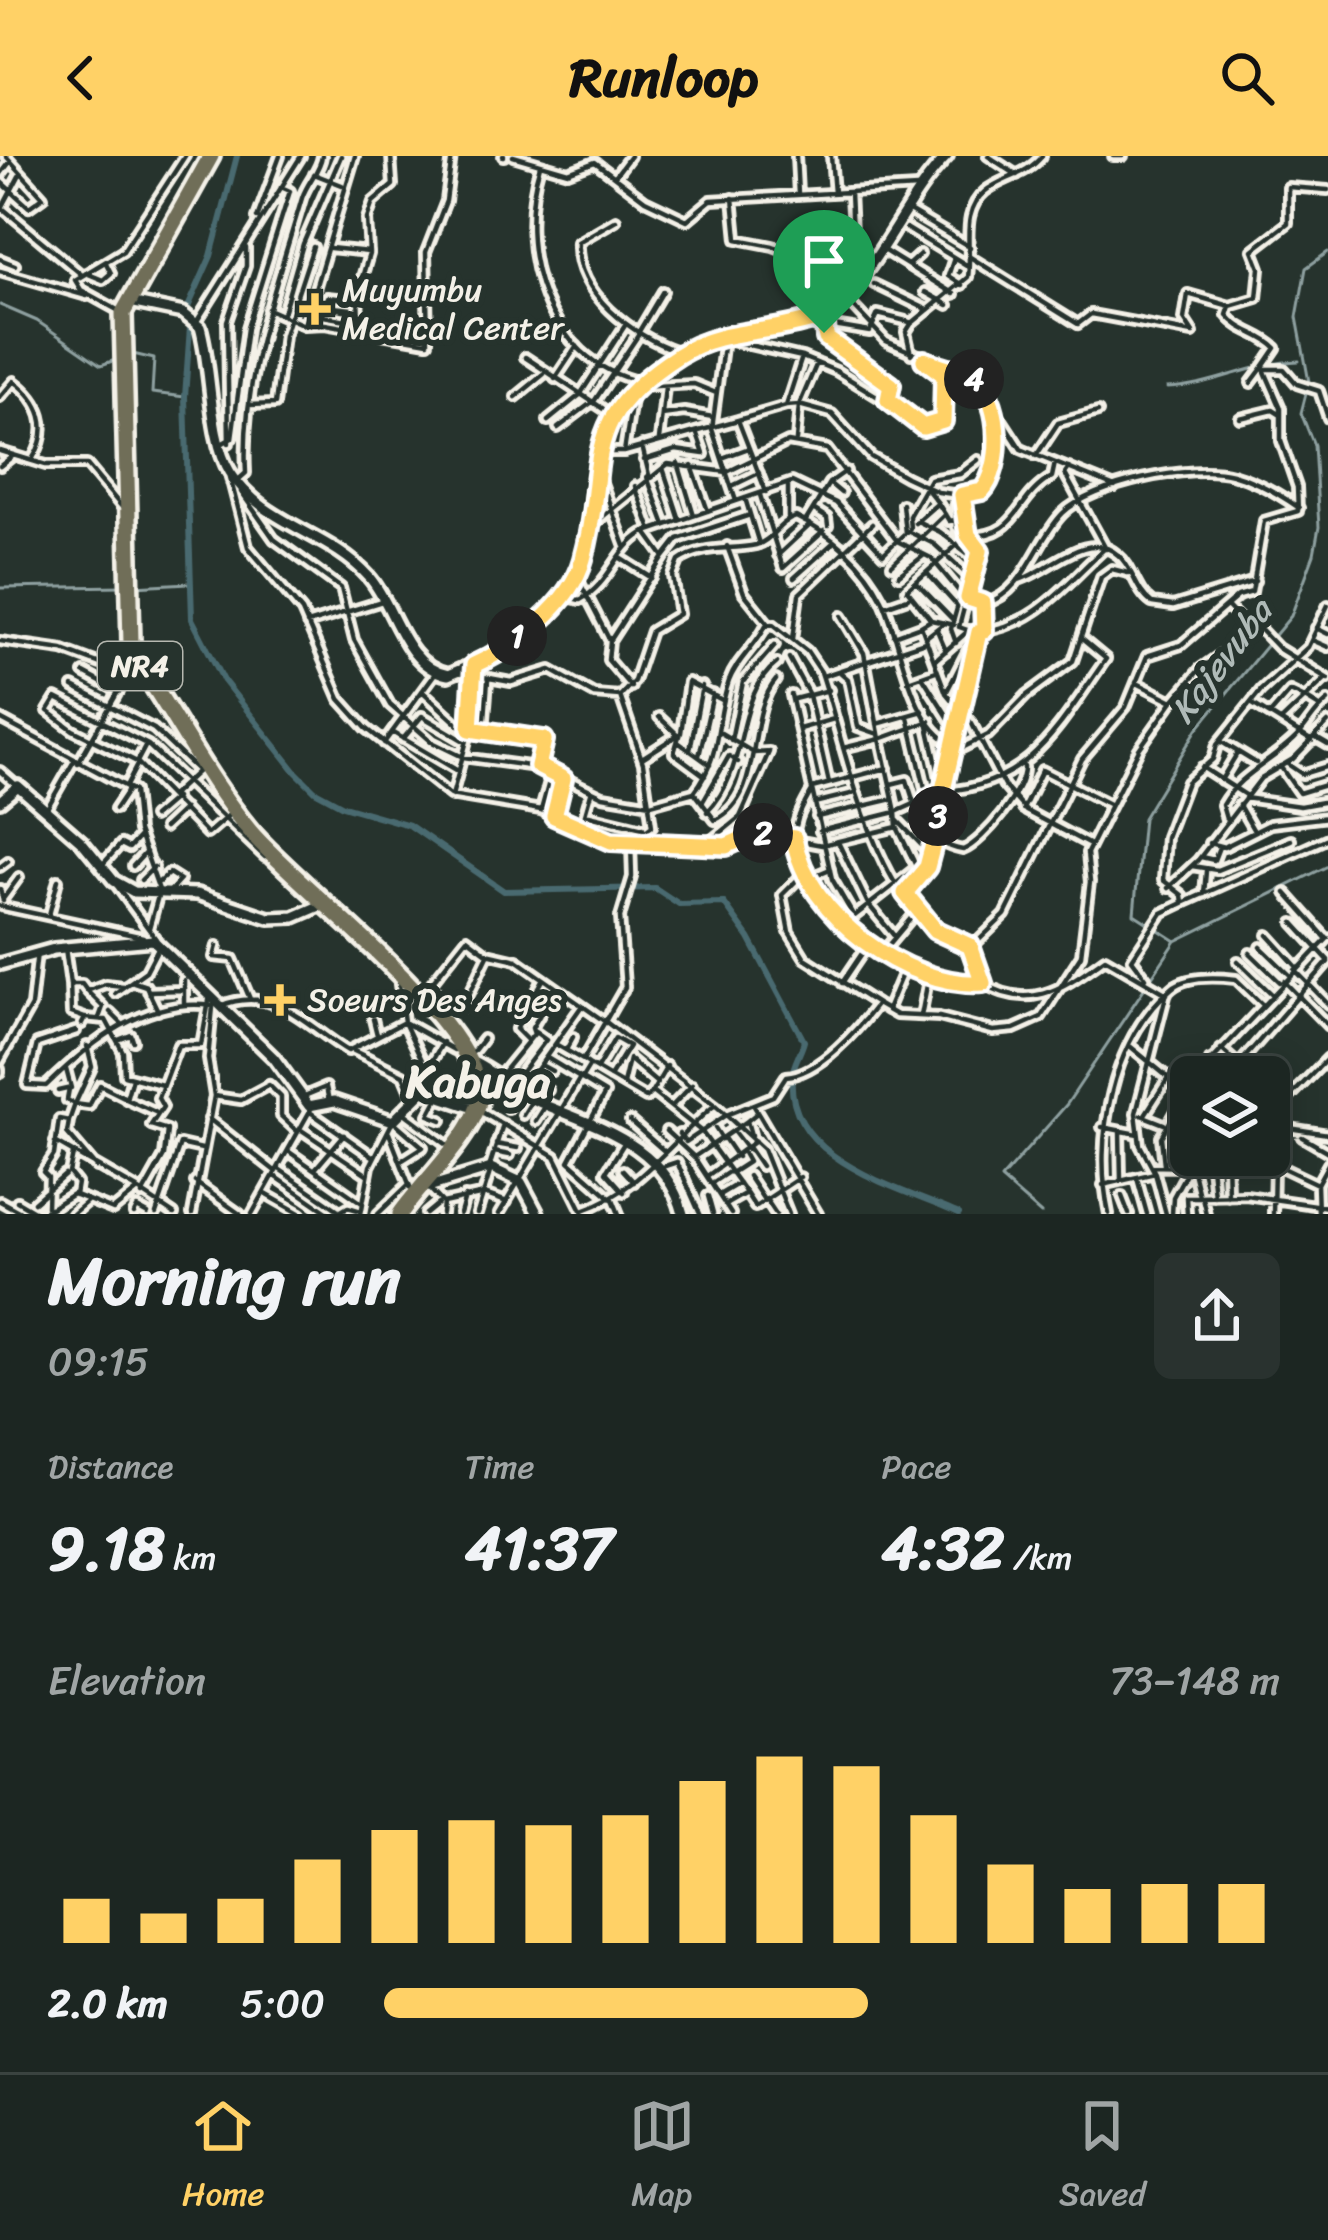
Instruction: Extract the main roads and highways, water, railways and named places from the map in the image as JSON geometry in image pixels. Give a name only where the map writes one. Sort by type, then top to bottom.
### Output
[{"type":"highway","points":[[125,308],[186,208],[211,156]]},
{"type":"highway","name":"NR4","points":[[125,308],[131,643],[138,674],[219,788],[228,816],[424,992],[478,1087],[477,1109]]},
{"type":"highway","points":[[400,1214],[477,1109]]},
{"type":"main road","points":[[125,308],[183,313],[197,322],[228,470],[238,483],[260,506],[361,568],[410,646],[436,672],[473,671],[534,625],[576,576],[599,452],[614,416],[637,387],[683,352],[811,320],[844,296],[883,250],[947,156]]},
{"type":"main road","points":[[0,801],[16,785],[114,881],[134,892],[197,894],[283,919],[324,904]]},
{"type":"main road","points":[[0,964],[37,952],[146,933],[274,1058],[311,1110],[329,1101],[390,1126],[423,1091],[438,1100],[477,1109]]},
{"type":"main road","points":[[459,1051],[533,1099],[592,1121],[626,1140],[656,1165],[682,1214]]},
{"type":"main road","points":[[417,1189],[490,1168],[521,1182],[538,1214]]},
{"type":"waterway","points":[[237,156],[211,256],[185,314],[190,327],[185,397],[192,619],[224,681],[315,791],[343,806],[409,825],[504,891],[655,888],[679,904],[724,903],[749,938],[804,1041],[792,1076],[795,1105],[807,1130],[851,1167],[959,1214]]},
{"type":"waterway","name":"Kajevuba","points":[[1176,941],[1134,914],[1143,818],[1197,729],[1291,616],[1314,554],[1319,527],[1314,445],[1301,413],[1309,382],[1297,317],[1306,268],[1328,252]]},
{"type":"waterway","points":[[0,305],[37,321],[101,365],[118,359]]},
{"type":"waterway","points":[[133,354],[154,359],[152,393],[185,397]]},
{"type":"waterway","points":[[1167,388],[1299,361]]},
{"type":"waterway","points":[[134,586],[189,583]]},
{"type":"waterway","points":[[0,588],[124,586]]},
{"type":"waterway","points":[[1041,1214],[1001,1179],[1067,1104],[1176,941],[1328,866]]},
{"type":"place","name":"Muyumbu Medical Center","points":[[315,309]]},
{"type":"place","name":"Soeurs Des Anges","points":[[280,1000]]},
{"type":"district","name":"Kabuga","points":[[478,1082]]}]
